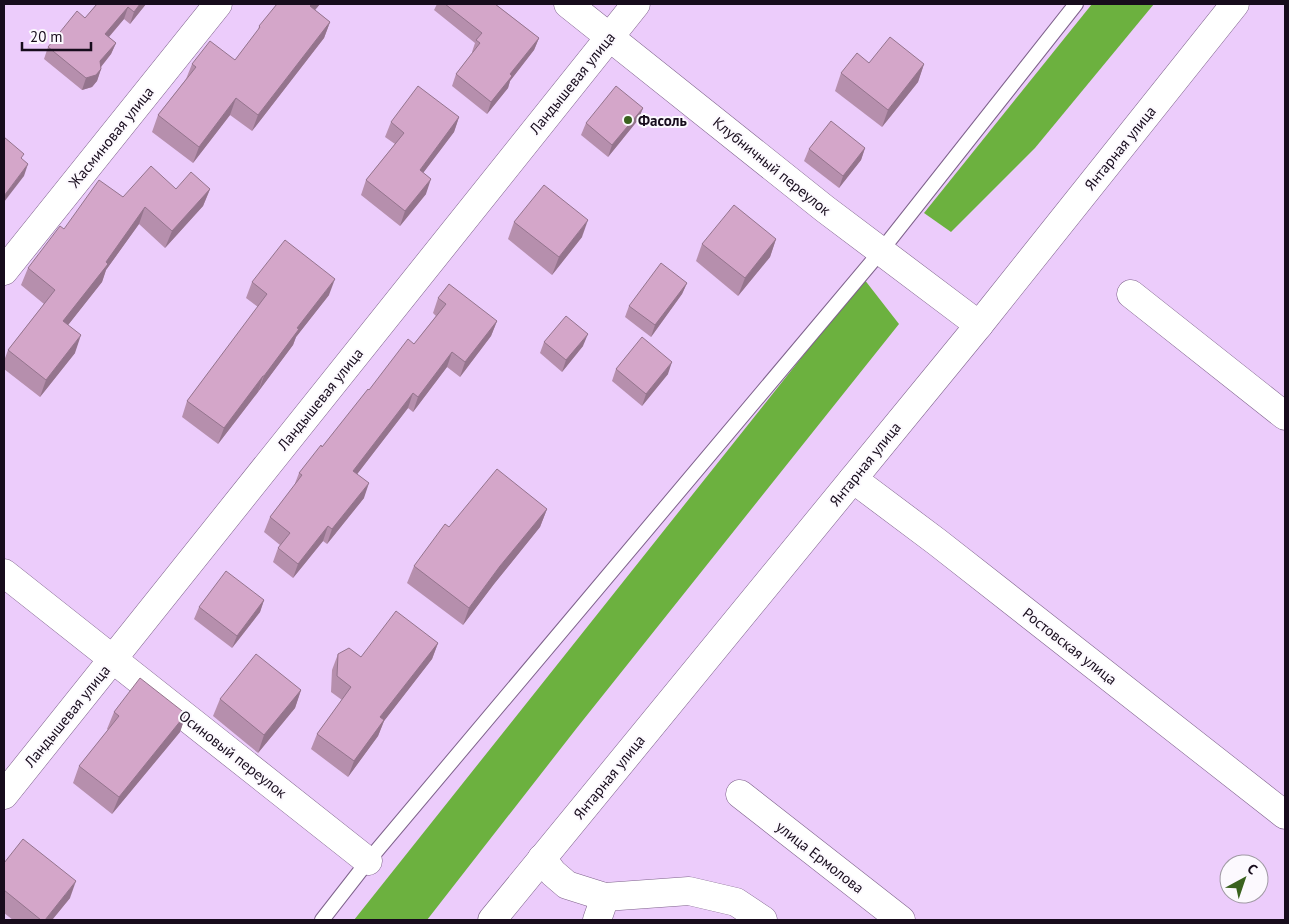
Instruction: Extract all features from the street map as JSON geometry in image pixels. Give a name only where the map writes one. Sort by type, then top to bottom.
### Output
[{"type":"street","name":"Жасминовая улица","points":[[4,271],[218,4]]},
{"type":"street","name":"Клубничный переулок","points":[[568,4],[825,209],[979,325]]},
{"type":"street","name":"Ландышевая улица","points":[[4,795],[636,4]]},
{"type":"street","name":"Янтарная улица","points":[[492,920],[979,325],[1235,4]]},
{"type":"street","points":[[1131,294],[1285,416]]},
{"type":"street","name":"Ростовская улица","points":[[853,479],[937,542],[1285,815]]},
{"type":"street","name":"Осиновый переулок","points":[[4,573],[368,861]]},
{"type":"street","name":"улица Ермолова","points":[[740,794],[901,920]]},
{"type":"street","points":[[542,858],[553,873],[601,909],[688,891],[736,902],[763,920]]},
{"type":"lane","points":[[322,920],[368,861],[881,251],[1076,4]]},
{"type":"green space","points":[[1092,4],[1154,4],[1035,148],[951,232],[924,213]]},
{"type":"green space","points":[[864,279],[899,324],[576,729],[427,920],[354,920]]},
{"type":"building","points":[[97,4],[140,4],[134,12],[128,7],[105,34],[116,43],[100,61],[101,69],[96,75],[86,78],[48,47],[77,11],[85,18]]},
{"type":"building","points":[[277,4],[312,4],[310,6],[330,22],[258,115],[236,98],[199,147],[158,115],[196,67],[192,64],[210,41],[235,60]]},
{"type":"building","points":[[445,4],[495,4],[539,38],[510,74],[512,76],[491,102],[456,74],[480,43],[476,40],[482,33]]},
{"type":"building","points":[[890,37],[924,64],[888,110],[841,73],[857,53],[869,63]]},
{"type":"building","points":[[418,86],[459,117],[420,170],[431,179],[405,211],[366,180],[404,133],[391,122]]},
{"type":"building","points":[[616,86],[643,108],[612,145],[586,123]]},
{"type":"building","points":[[831,121],[865,148],[843,176],[809,149]]},
{"type":"building","points":[[4,137],[24,154],[21,158],[28,164],[4,196]]},
{"type":"building","points":[[151,166],[176,189],[191,172],[210,189],[172,231],[145,207],[106,262],[108,264],[63,321],[81,335],[46,380],[8,350],[55,290],[28,268],[60,226],[64,229],[99,180],[123,197]]},
{"type":"building","points":[[544,185],[588,220],[559,257],[514,222]]},
{"type":"building","points":[[734,205],[776,239],[745,278],[702,244]]},
{"type":"building","points":[[285,240],[335,279],[224,428],[187,401],[267,294],[252,282]]},
{"type":"building","points":[[661,263],[687,283],[655,325],[629,306]]},
{"type":"building","points":[[449,284],[497,321],[465,362],[452,352],[418,397],[413,393],[353,471],[369,483],[332,529],[328,526],[298,564],[278,548],[290,533],[270,517],[302,475],[299,473],[369,390],[408,339],[414,344],[446,304],[438,298]]},
{"type":"building","points":[[566,316],[588,334],[566,360],[544,342]]},
{"type":"building","points":[[642,337],[672,362],[646,394],[616,369]]},
{"type":"building","points":[[497,469],[547,509],[500,566],[469,608],[414,566],[445,524],[449,527]]},
{"type":"building","points":[[226,571],[264,600],[237,636],[199,607]]},
{"type":"building","points":[[396,611],[438,643],[380,717],[384,720],[354,761],[317,734],[351,687],[337,676],[338,654],[349,648],[361,657]]},
{"type":"building","points":[[256,654],[301,690],[264,735],[220,699]]},
{"type":"building","points":[[140,678],[186,714],[119,797],[79,766],[119,716],[114,712]]},
{"type":"building","points":[[23,839],[76,881],[45,920],[41,920],[4,890],[4,863]]},
{"type":"place","name":"Фасоль","points":[[628,120]]}]
